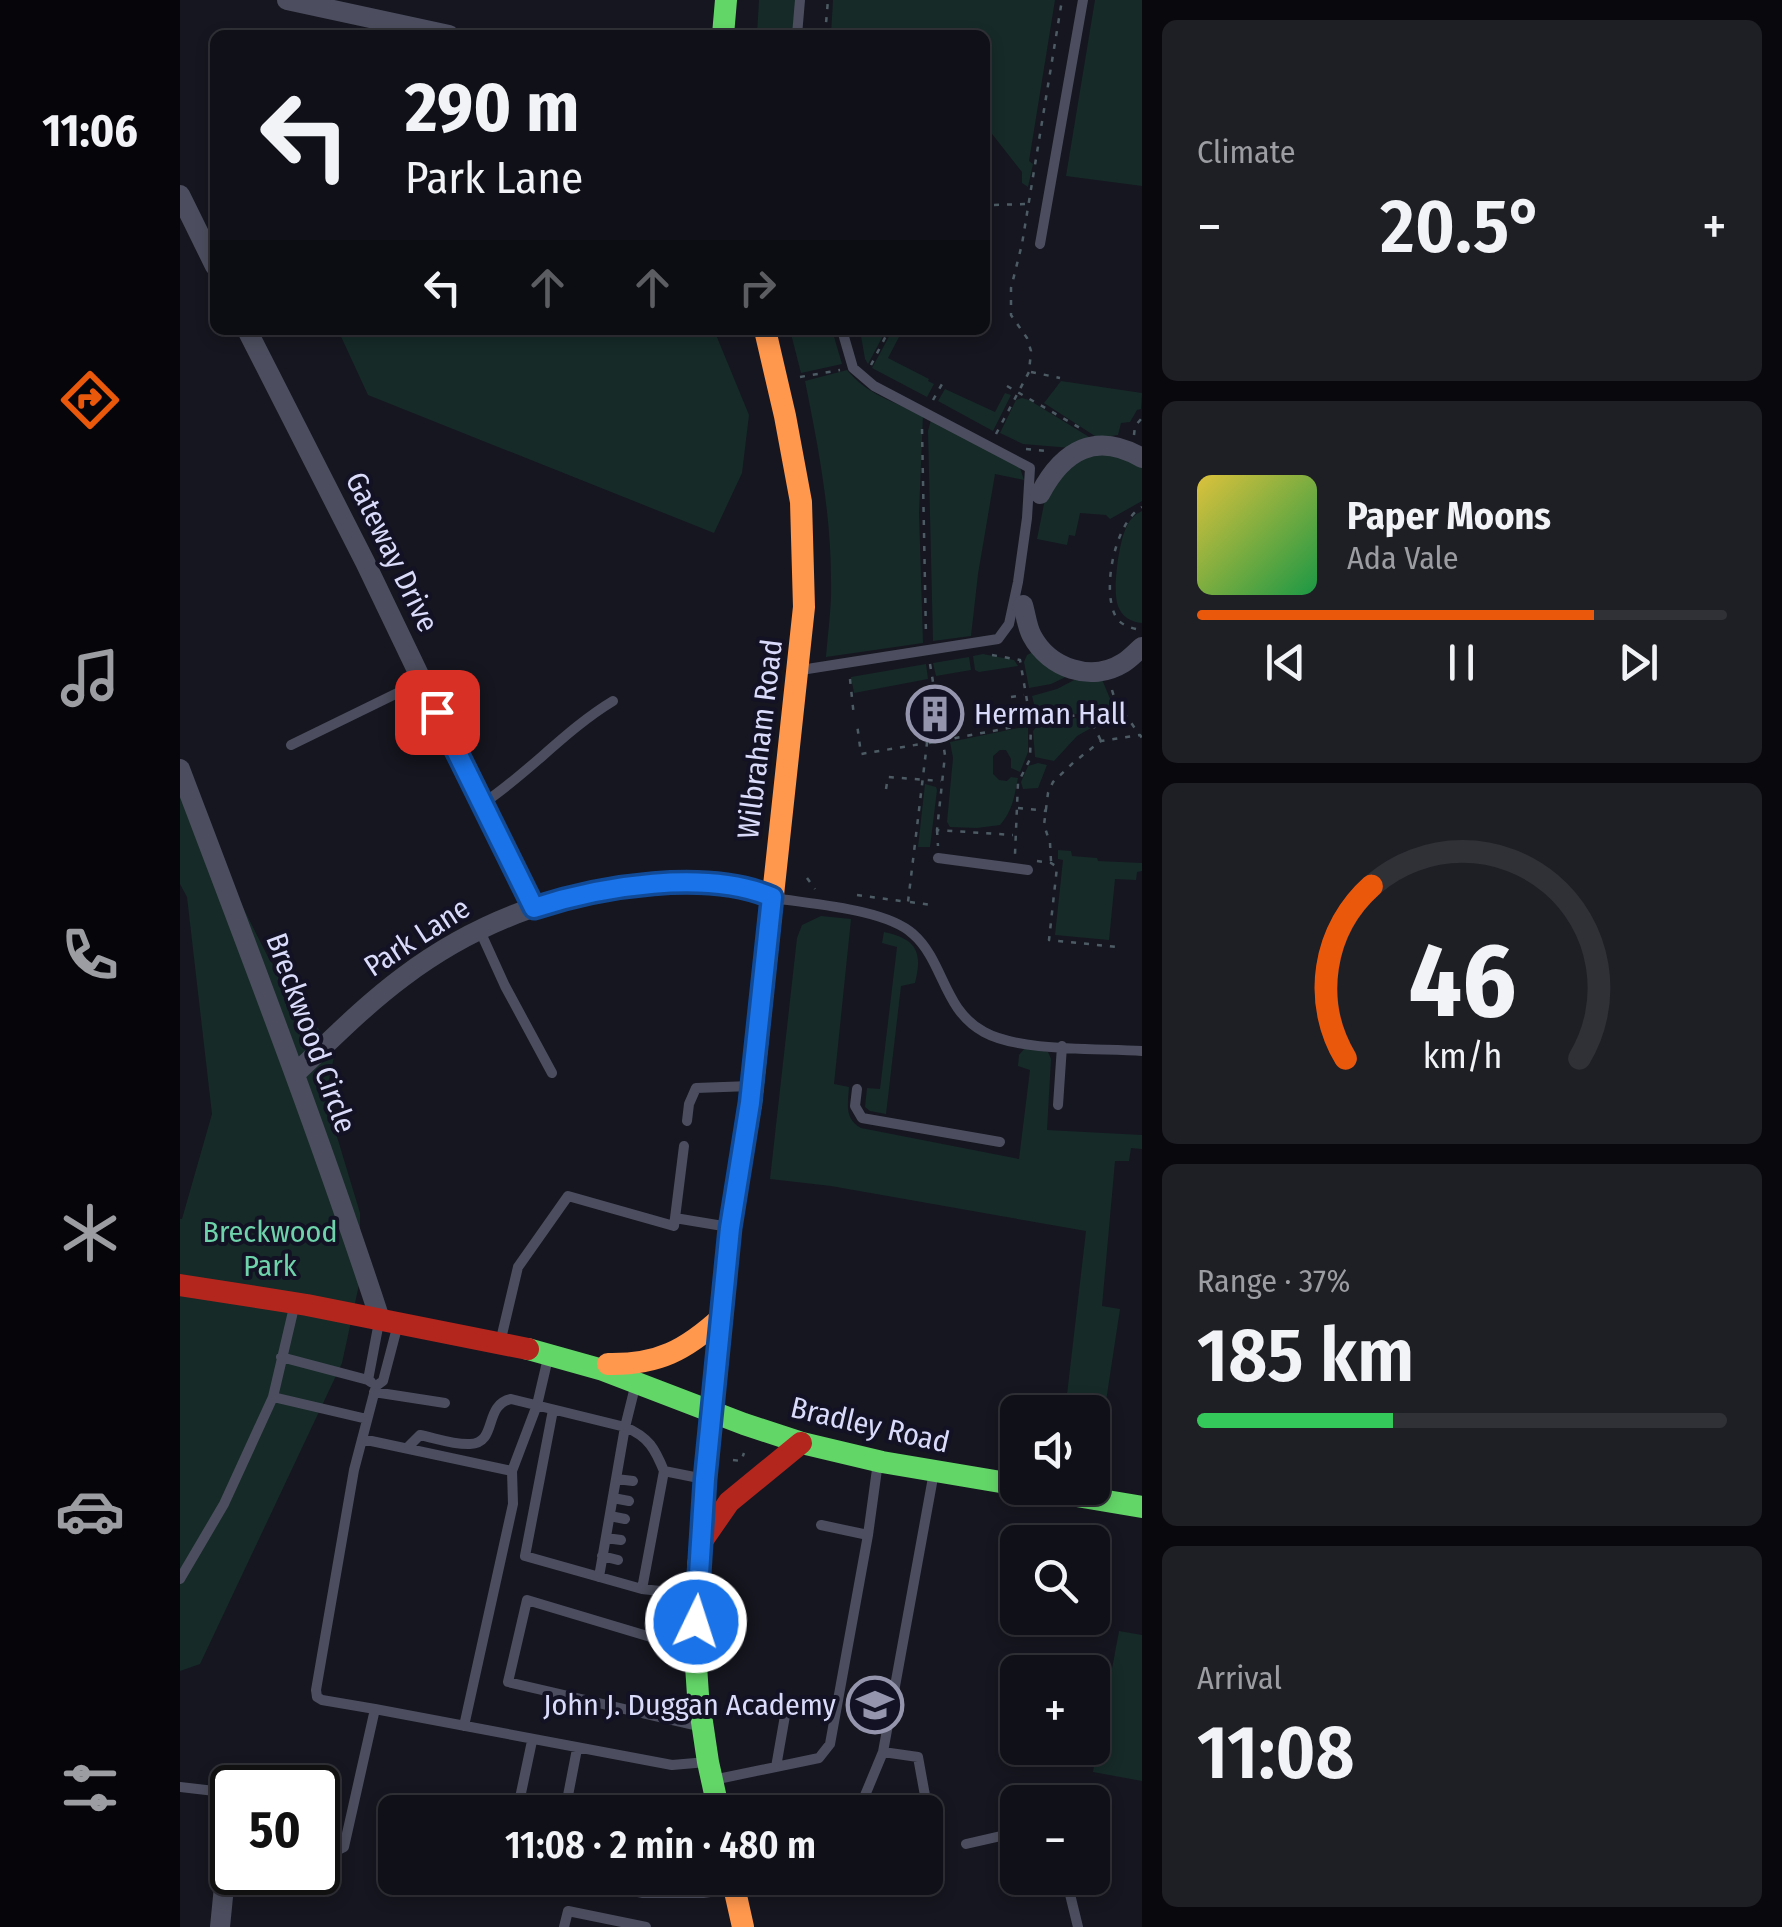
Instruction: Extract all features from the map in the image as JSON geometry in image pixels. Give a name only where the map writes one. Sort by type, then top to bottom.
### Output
[{"type":"main road","points":[[723,30],[726,0]]},
{"type":"main road","name":"Wilbraham Road","points":[[715,1795],[702,1728],[695,1650],[696,1595],[730,1228],[752,1086],[804,607],[801,502],[765,335]]},
{"type":"main road","points":[[180,1286],[295,1302],[579,1363],[632,1366],[663,1359],[690,1344],[722,1317]]},
{"type":"main road","name":"Bradley Road","points":[[579,1363],[801,1443],[878,1462],[1000,1483]]},
{"type":"main road","points":[[701,1542],[729,1502],[801,1443]]},
{"type":"main road","points":[[1110,1502],[1142,1507]]},
{"type":"main road","points":[[736,1895],[742,1927]]},
{"type":"street","points":[[287,0],[426,30]]},
{"type":"street","points":[[183,209],[210,257]]},
{"type":"street","name":"Gateway Drive","points":[[249,335],[534,908]]},
{"type":"street","points":[[1040,494],[1064,459],[1082,448],[1100,444],[1142,458]]},
{"type":"street","points":[[1024,605],[1030,631],[1040,648],[1055,662],[1072,670],[1095,672],[1112,668],[1142,647]]},
{"type":"street","name":"Breckwood Circle","points":[[180,769],[389,1321]]},
{"type":"street","name":"Park Lane","points":[[295,1074],[401,978],[452,943],[534,908],[586,893],[660,884],[751,888],[772,897]]},
{"type":"street","points":[[220,1927],[223,1895]]},
{"type":"lane","points":[[797,30],[800,0]]},
{"type":"lane","points":[[1040,244],[1083,0]]},
{"type":"lane","points":[[798,671],[998,639],[1009,624],[1027,518],[1030,468],[874,386],[853,368],[843,335]]},
{"type":"lane","points":[[291,745],[422,682]]},
{"type":"lane","points":[[481,804],[505,789],[590,715],[613,702]]},
{"type":"lane","points":[[938,858],[1028,870]]},
{"type":"lane","points":[[772,897],[893,920],[914,934],[926,950],[966,1019],[1010,1043],[1142,1051]]},
{"type":"lane","points":[[479,930],[552,1073]]},
{"type":"lane","points":[[1058,1105],[1062,1046]]},
{"type":"lane","points":[[687,1121],[696,1088],[752,1086]]},
{"type":"lane","points":[[856,1089],[855,1106],[862,1118],[1000,1142]]},
{"type":"lane","points":[[500,1344],[518,1267],[568,1196],[674,1226],[684,1146]]},
{"type":"lane","points":[[674,1218],[730,1228]]},
{"type":"lane","points":[[180,1579],[224,1504],[273,1397],[295,1302]]},
{"type":"lane","points":[[372,1386],[383,1381],[389,1321]]},
{"type":"lane","points":[[389,1321],[354,1470],[316,1690],[322,1700],[710,1771],[776,1767],[819,1758],[830,1744],[878,1462]]},
{"type":"lane","points":[[464,1726],[513,1504],[512,1471],[549,1355]]},
{"type":"lane","points":[[281,1358],[444,1403]]},
{"type":"lane","points":[[599,1577],[636,1382]]},
{"type":"lane","points":[[273,1397],[367,1418]]},
{"type":"lane","points":[[406,1448],[420,1435],[472,1444],[482,1440],[497,1406],[511,1399],[636,1432],[654,1446],[664,1471]]},
{"type":"lane","points":[[553,1410],[525,1556],[642,1590],[696,1595]]},
{"type":"lane","points":[[362,1439],[512,1471]]},
{"type":"lane","points":[[664,1471],[705,1479]]},
{"type":"lane","points":[[642,1590],[640,1565],[651,1504],[655,1485],[664,1471]]},
{"type":"lane","points":[[868,1795],[883,1752],[934,1471]]},
{"type":"lane","points":[[616,1479],[633,1481]]},
{"type":"lane","points":[[613,1498],[629,1501]]},
{"type":"lane","points":[[610,1516],[626,1519]]},
{"type":"lane","points":[[821,1525],[868,1536]]},
{"type":"lane","points":[[606,1538],[622,1540]]},
{"type":"lane","points":[[602,1556],[618,1560]]},
{"type":"lane","points":[[695,1650],[527,1600],[508,1682],[702,1728]]},
{"type":"lane","points":[[340,1849],[344,1847],[374,1710]]},
{"type":"lane","points":[[776,1767],[786,1710]]},
{"type":"lane","points":[[521,1795],[532,1740]]},
{"type":"lane","points":[[568,1795],[578,1748]]},
{"type":"lane","points":[[883,1752],[918,1757],[925,1795]]},
{"type":"lane","points":[[180,1787],[210,1790]]},
{"type":"lane","points":[[966,1844],[1000,1836]]},
{"type":"lane","points":[[1070,1895],[1078,1927]]},
{"type":"lane","points":[[564,1927],[568,1911],[646,1927]]},
{"type":"path","points":[[825,30],[828,0]]},
{"type":"path","points":[[994,205],[1029,204]]},
{"type":"path","points":[[868,370],[886,335]]},
{"type":"path","points":[[800,378],[841,369]]},
{"type":"path","points":[[1030,372],[1060,378]]},
{"type":"path","points":[[932,403],[942,384]]},
{"type":"path","points":[[1007,386],[1100,444]]},
{"type":"path","points":[[925,420],[922,432],[926,642]]},
{"type":"path","points":[[1142,507],[1132,512],[1115,547],[1110,580],[1115,616],[1124,626],[1142,631]]},
{"type":"path","points":[[983,654],[1020,660],[1031,724],[1030,759],[1018,783],[1015,854],[1057,867],[1049,940],[1118,947]]},
{"type":"path","points":[[929,663],[933,682]]},
{"type":"path","points":[[849,676],[854,717]]},
{"type":"path","points":[[1051,863],[1044,825],[1053,782],[1100,741],[1141,736],[1114,700],[1111,686]]},
{"type":"path","points":[[1011,697],[1026,694]]},
{"type":"path","points":[[858,724],[861,754],[1077,716],[1092,722],[1100,741]]},
{"type":"path","points":[[942,739],[945,755],[938,830],[1014,836]]},
{"type":"path","points":[[908,902],[927,743]]},
{"type":"path","points":[[886,789],[888,777],[942,781]]},
{"type":"path","points":[[1017,808],[1046,811]]},
{"type":"path","points":[[807,878],[816,890]]},
{"type":"path","points":[[857,895],[932,904]]},
{"type":"path","points":[[734,1460],[741,1462],[744,1453]]},
{"type":"green space","points":[[759,0],[796,0],[794,30],[757,30]]},
{"type":"green space","points":[[833,0],[1055,0],[1028,187],[1022,183],[1022,172],[990,131],[990,30],[831,30]]},
{"type":"green space","points":[[1095,0],[1142,0],[1142,186],[1066,176]]},
{"type":"green space","points":[[340,335],[716,335],[749,415],[742,473],[714,533],[368,395]]},
{"type":"green space","points":[[791,335],[833,335],[842,364],[801,373]]},
{"type":"green space","points":[[861,335],[883,335],[868,364]]},
{"type":"green space","points":[[890,335],[900,335],[888,358],[934,384],[927,397],[872,368]]},
{"type":"green space","points":[[847,370],[872,392],[923,415],[919,513],[923,643],[826,657],[831,589],[829,529],[805,381]]},
{"type":"green space","points":[[1061,381],[1142,393],[1141,409],[1130,422],[1121,423],[1118,435],[1098,438],[1044,403]]},
{"type":"green space","points":[[945,389],[995,412],[1005,393],[1011,395],[993,431],[938,401]]},
{"type":"green space","points":[[1022,398],[1094,440],[1071,448],[1023,444],[1000,433],[1016,400]]},
{"type":"green space","points":[[931,420],[1019,465],[1024,480],[995,474],[971,636],[933,641],[928,431]]},
{"type":"green space","points":[[1098,451],[1142,466],[1142,501],[1110,519],[1106,515],[1080,513],[1075,536],[1069,535],[1067,545],[1037,539],[1046,494],[1059,472]]},
{"type":"green space","points":[[1142,511],[1142,623],[1122,613],[1116,589],[1123,535],[1134,516]]},
{"type":"green space","points":[[1031,653],[1070,675],[1029,688],[1024,662]]},
{"type":"green space","points":[[973,656],[1014,660],[1018,666],[979,672],[975,670]]},
{"type":"green space","points":[[969,657],[971,670],[936,676],[933,663]]},
{"type":"green space","points":[[926,664],[928,679],[854,693],[851,677]]},
{"type":"green space","points":[[1101,677],[1123,717],[1097,725],[1077,714],[1038,720],[1032,696],[1078,678]]},
{"type":"green space","points":[[1075,718],[1091,728],[1077,736],[1054,761],[1035,757],[1033,731],[1037,726]]},
{"type":"green space","points":[[1028,726],[1028,752],[1020,772],[1011,768],[1006,750],[993,756],[993,774],[999,780],[1018,778],[1012,803],[1000,825],[950,827],[950,742]]},
{"type":"green space","points":[[1047,765],[1038,788],[1023,789],[1021,782],[1028,766]]},
{"type":"green space","name":"Breckwood Park","points":[[180,782],[269,959],[335,1052],[325,1097],[360,1213],[360,1280],[342,1363],[200,1664],[180,1671],[180,1219],[212,1114],[187,897],[180,884]]},
{"type":"green space","points":[[925,784],[937,790],[930,847],[918,847]]},
{"type":"green space","points":[[1058,850],[1098,861],[1142,863],[1136,880],[1115,879],[1109,940],[1055,935],[1063,860],[1058,859]]},
{"type":"green space","points":[[821,916],[851,919],[834,1084],[849,1087],[848,1110],[861,1128],[1019,1159],[1030,1070],[1018,1066],[1019,1055],[1024,1049],[1034,1048],[1048,1052],[1051,1059],[1047,1130],[1142,1135],[1142,1149],[1131,1148],[1129,1161],[1115,1161],[1102,1306],[1120,1309],[1107,1395],[1067,1395],[1086,1231],[770,1179],[797,938],[802,925]]},
{"type":"green space","points":[[884,932],[910,943],[918,963],[915,983],[901,986],[886,1114],[865,1107],[867,1088],[880,1089],[897,947],[882,943]]},
{"type":"green space","points":[[1119,1631],[1142,1635],[1142,1781],[1093,1772],[1094,1765],[1110,1765],[1110,1680]]},
{"type":"traffic: fast","points":[[723,30],[726,0]]},
{"type":"traffic: fast","points":[[715,1795],[698,1695],[696,1595],[730,1228],[751,1103],[763,988]]},
{"type":"traffic: fast","points":[[528,1349],[603,1370],[802,1443],[882,1462],[1000,1482]]},
{"type":"traffic: fast","points":[[1110,1502],[1142,1507]]},
{"type":"traffic: slow","points":[[763,988],[804,607],[801,502],[766,335]]},
{"type":"traffic: slow","points":[[608,1364],[642,1362],[670,1353],[722,1317]]},
{"type":"traffic: slow","points":[[736,1895],[743,1927]]},
{"type":"traffic: jam","points":[[180,1285],[307,1305],[528,1349]]},
{"type":"traffic: jam","points":[[702,1541],[729,1502],[801,1443]]},
{"type":"place","name":"Herman Hall","points":[[935,714]]},
{"type":"place","name":"John J. Duggan Academy","points":[[875,1705]]},
{"type":"route","points":[[437,712],[534,908],[586,893],[660,884],[751,888],[772,897],[750,1103],[730,1228],[705,1479],[696,1622]]}]
